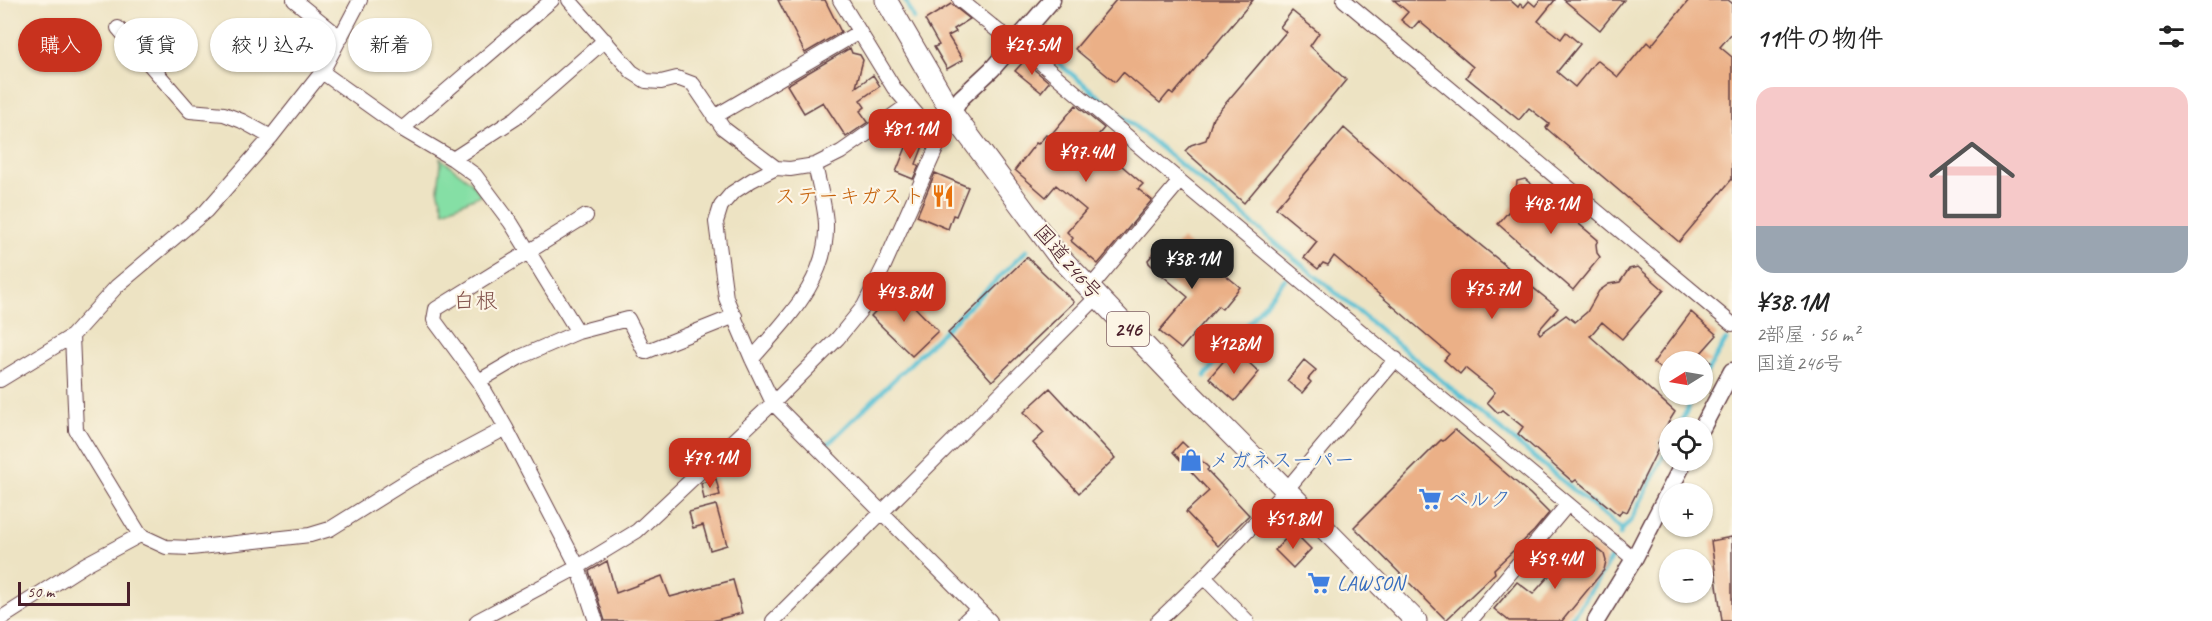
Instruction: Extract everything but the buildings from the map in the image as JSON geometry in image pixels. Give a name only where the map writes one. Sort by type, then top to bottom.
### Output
[{"type":"highway","name":"国道246号","points":[[886,0],[952,113],[1056,253],[1416,621]]},
{"type":"street","points":[[294,0],[341,38]]},
{"type":"street","points":[[336,47],[360,0]]},
{"type":"street","points":[[402,129],[552,0]]},
{"type":"street","points":[[569,0],[632,72],[646,81],[661,82],[677,78],[693,84],[723,128],[776,168]]},
{"type":"street","points":[[840,0],[859,33],[908,105],[939,140]]},
{"type":"street","points":[[960,0],[998,31],[1016,42],[1180,182],[1396,359],[1634,559]]},
{"type":"street","points":[[477,621],[578,567],[637,531],[773,403],[838,338],[864,306],[939,140],[961,98],[992,69],[1052,0]]},
{"type":"street","points":[[1344,0],[1732,324]]},
{"type":"street","points":[[714,117],[859,33]]},
{"type":"street","points":[[453,159],[516,118],[605,40]]},
{"type":"street","points":[[156,72],[190,111],[224,114],[271,137]]},
{"type":"street","points":[[0,380],[72,336],[117,286],[206,211],[271,137],[322,72],[402,129],[453,159],[475,175],[511,223],[578,332]]},
{"type":"street","points":[[908,105],[841,152],[815,165],[790,169],[776,168],[752,180],[732,194],[721,206],[716,222],[726,298],[773,403],[990,621]]},
{"type":"street","points":[[752,359],[807,294],[822,261],[826,225],[815,165]]},
{"type":"street","points":[[773,621],[883,511],[1093,293],[1180,182]]},
{"type":"street","points":[[586,216],[436,309],[435,320],[479,381],[506,428],[578,567],[596,621]]},
{"type":"street","points":[[479,381],[520,357],[578,332],[628,319],[645,352],[735,316]]},
{"type":"street","points":[[72,336],[76,430],[140,535],[166,547],[191,548],[310,536],[330,529],[410,479],[506,428]]},
{"type":"street","points":[[1158,621],[1204,577],[1287,489],[1396,359]]},
{"type":"street","points":[[1708,417],[1732,371]]},
{"type":"street","points":[[1596,621],[1610,602],[1634,559],[1679,471]]},
{"type":"street","points":[[1470,621],[1568,504]]},
{"type":"street","points":[[0,619],[86,564],[140,535]]},
{"type":"street","points":[[1204,577],[1247,621]]},
{"type":"street","points":[[965,621],[978,609]]},
{"type":"green space","points":[[440,158],[470,181],[481,195],[444,211],[438,189]]},
{"type":"waterway","points":[[905,0],[914,19]]},
{"type":"waterway","points":[[1039,47],[1622,530]]},
{"type":"waterway","points":[[829,443],[1027,250]]},
{"type":"waterway","points":[[1205,376],[1285,279]]},
{"type":"waterway","points":[[1713,362],[1726,340]]},
{"type":"waterway","points":[[1684,417],[1690,405]]},
{"type":"waterway","points":[[1620,535],[1631,520],[1659,465]]},
{"type":"waterway","points":[[1569,621],[1615,552]]},
{"type":"place","name":"ステーキガスト","points":[[943,196]]},
{"type":"place","name":"メガネスーパー","points":[[1191,460]]},
{"type":"place","name":"ベルク","points":[[1430,499]]},
{"type":"place","name":"LAWSON","points":[[1319,583]]},
{"type":"district","name":"白根","points":[[475,300]]}]
